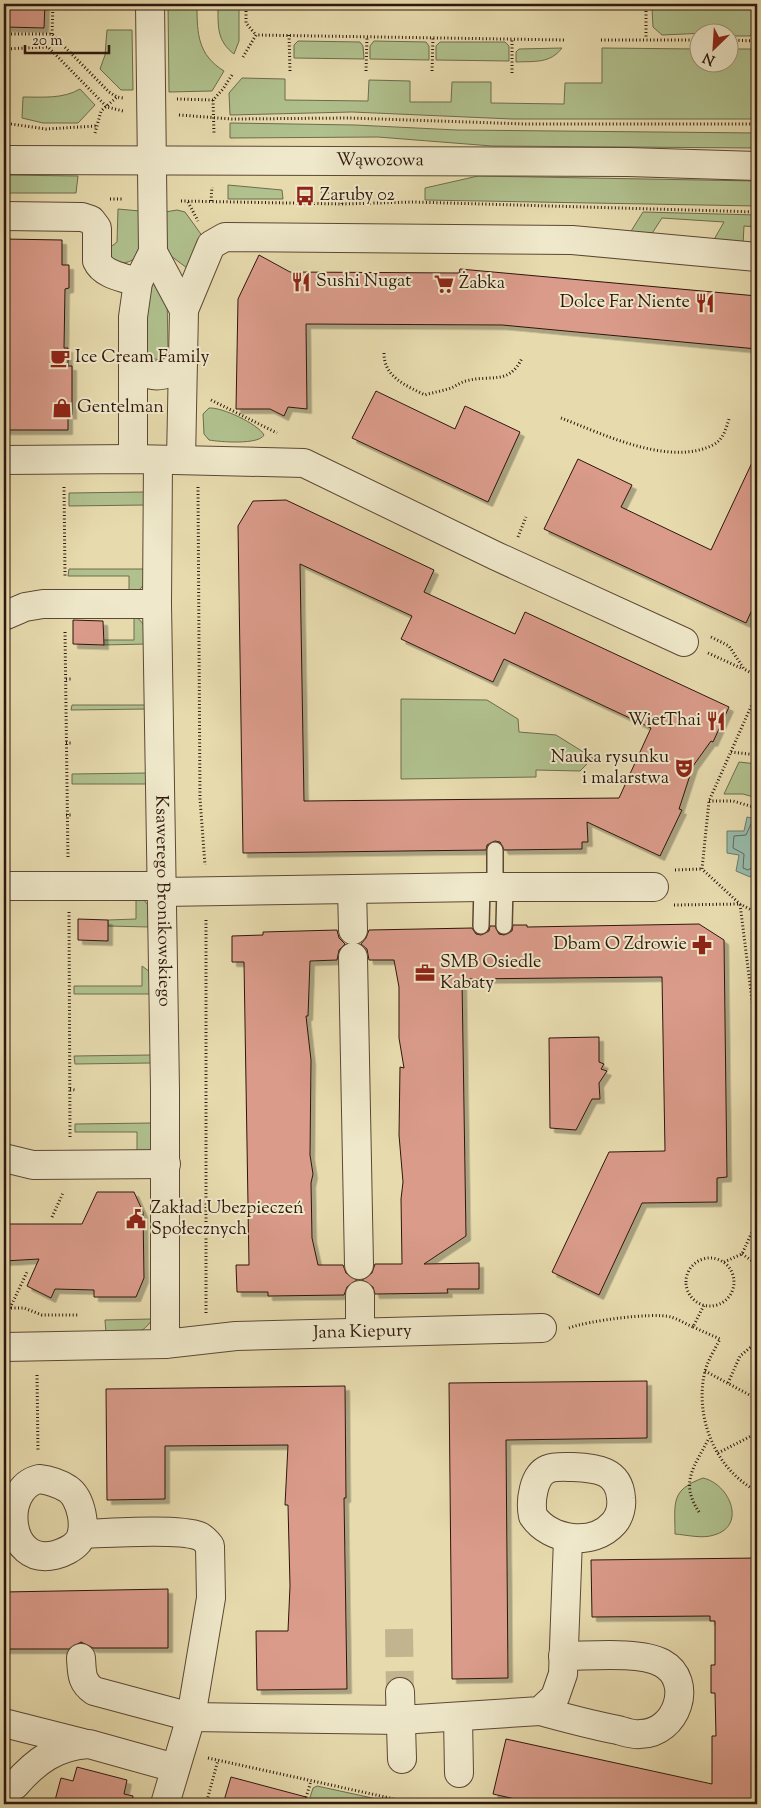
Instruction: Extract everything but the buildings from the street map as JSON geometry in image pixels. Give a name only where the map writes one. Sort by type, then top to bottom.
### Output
[{"type":"street","name":"Ksawerego Bronikowskiego","points":[[150,4],[153,252],[184,310],[183,362],[158,460],[157,604],[166,1164],[165,1344]]},
{"type":"street","name":"Wąwozowa","points":[[4,160],[628,162],[757,166]]},
{"type":"street","points":[[4,216],[82,217],[91,220],[97,228],[97,261],[99,266],[106,272],[138,282]]},
{"type":"street","points":[[184,310],[211,245],[225,237],[572,240],[750,256]]},
{"type":"street","name":"Ksawerego Bronikowskiego","points":[[153,252],[138,282],[132,317],[133,359],[158,460]]},
{"type":"street","points":[[133,359],[143,371],[157,376],[169,374],[183,362]]},
{"type":"street","points":[[4,460],[158,460],[304,464],[496,556],[684,642]]},
{"type":"street","points":[[4,616],[25,606],[157,604]]},
{"type":"street","points":[[4,886],[68,885],[162,889],[654,887]]},
{"type":"street","points":[[352,889],[353,930]]},
{"type":"street","points":[[353,957],[359,1265]]},
{"type":"street","points":[[4,1158],[22,1164],[166,1164]]},
{"type":"street","points":[[360,1294],[360,1332]]},
{"type":"street","name":"Jana Kiepury","points":[[4,1347],[165,1344],[236,1336],[542,1328]]},
{"type":"street","points":[[39,1479],[62,1486],[74,1495],[81,1513],[82,1534],[79,1541],[70,1549],[50,1557],[35,1555],[16,1541],[8,1521],[12,1499],[20,1487],[39,1479]]},
{"type":"street","points":[[82,1534],[178,1533],[198,1536],[206,1540],[210,1546],[211,1598],[191,1717],[165,1804]]},
{"type":"street","points":[[540,1711],[551,1702],[557,1693],[563,1674],[568,1538]]},
{"type":"street","points":[[81,1658],[82,1678],[86,1686],[94,1691],[191,1717],[401,1720],[458,1718],[540,1711],[590,1725],[640,1734],[659,1729],[671,1721],[678,1708],[678,1692],[674,1674],[666,1665],[656,1660],[631,1657],[564,1656]]},
{"type":"street","points":[[400,1692],[402,1759]]},
{"type":"street","points":[[458,1718],[459,1773]]},
{"type":"street","points":[[4,1723],[175,1768]]},
{"type":"street","points":[[12,1790],[33,1766],[50,1754],[64,1747],[89,1744]]},
{"type":"lane","points":[[495,850],[494,887],[504,926]]},
{"type":"lane","points":[[481,926],[494,887]]},
{"type":"path","points":[[52,4],[52,34],[109,92],[117,97],[127,98]]},
{"type":"path","points":[[246,4],[246,23],[256,35]]},
{"type":"path","points":[[646,4],[646,39]]},
{"type":"path","points":[[4,34],[52,34]]},
{"type":"path","points":[[256,35],[565,40]]},
{"type":"path","points":[[243,57],[256,35]]},
{"type":"path","points":[[289,35],[290,70]]},
{"type":"path","points":[[366,71],[367,36]]},
{"type":"path","points":[[432,71],[433,38]]},
{"type":"path","points":[[512,39],[512,73]]},
{"type":"path","points":[[601,40],[688,40]]},
{"type":"path","points":[[738,40],[757,41]]},
{"type":"path","points":[[4,49],[48,48],[107,107],[132,113],[214,118],[350,118],[526,124],[757,124]]},
{"type":"path","points":[[214,138],[213,100],[232,75]]},
{"type":"path","points":[[94,136],[101,111],[117,97]]},
{"type":"path","points":[[175,99],[213,100]]},
{"type":"path","points":[[4,123],[46,130],[96,126]]},
{"type":"path","points":[[175,201],[342,204],[413,202],[757,212]]},
{"type":"path","points":[[384,353],[384,362],[389,372],[403,384],[425,395],[452,388],[466,381],[490,380],[509,375],[516,370],[522,358]]},
{"type":"path","points":[[206,398],[278,434]]},
{"type":"path","points":[[561,418],[631,445],[658,451],[692,450],[714,445],[724,434],[729,420]]},
{"type":"path","points":[[63,478],[67,537],[65,604],[66,815],[70,1164]]},
{"type":"path","points":[[514,545],[526,517]]},
{"type":"path","points":[[684,642],[757,676]]},
{"type":"path","points":[[729,646],[744,669]]},
{"type":"path","points":[[66,679],[72,679]]},
{"type":"path","points":[[757,693],[709,801],[702,870],[740,904],[757,913]]},
{"type":"path","points":[[66,743],[72,744]]},
{"type":"path","points":[[731,752],[757,755]]},
{"type":"path","points":[[709,801],[733,801],[757,808]]},
{"type":"path","points":[[66,815],[72,815]]},
{"type":"path","points":[[724,1262],[733,1275],[732,1291],[720,1303],[704,1305],[690,1295],[687,1279],[689,1270],[702,1260],[709,1258],[724,1262],[742,1254],[757,1221],[752,1008],[740,904]]},
{"type":"path","points":[[69,959],[74,959]]},
{"type":"path","points":[[752,1008],[757,1005]]},
{"type":"path","points":[[69,1023],[74,1023]]},
{"type":"path","points":[[70,1089],[75,1090]]},
{"type":"path","points":[[742,1254],[757,1264]]},
{"type":"path","points":[[10,1308],[27,1272]]},
{"type":"path","points":[[693,1327],[704,1305]]},
{"type":"path","points":[[542,1328],[567,1329],[582,1323],[670,1316],[720,1339],[705,1371],[703,1407],[709,1438],[718,1453],[737,1476],[757,1491]]},
{"type":"path","points":[[728,1383],[740,1356],[757,1342]]},
{"type":"path","points":[[36,1367],[39,1479]]},
{"type":"path","points":[[705,1371],[757,1399]]},
{"type":"path","points":[[718,1453],[757,1433]]},
{"type":"path","points":[[699,1512],[688,1489],[689,1479],[709,1438]]},
{"type":"path","points":[[204,1757],[418,1804]]},
{"type":"path","points":[[206,1804],[218,1760]]},
{"type":"path","points":[[304,1804],[311,1781]]},
{"type":"path","points":[[384,1804],[386,1797]]},
{"type":"green space","points":[[168,4],[194,4],[197,6],[199,35],[204,51],[215,65],[224,71],[212,91],[169,92]]},
{"type":"green space","points":[[221,4],[239,4],[239,41],[234,54],[221,39],[218,7]]},
{"type":"green space","points":[[710,4],[757,4],[757,27],[750,36],[738,36],[738,22],[688,22],[688,34],[662,35],[653,27],[652,8],[710,7]]},
{"type":"green space","points":[[107,30],[132,30],[133,90],[121,90],[100,69],[105,55]]},
{"type":"green space","points":[[298,41],[360,42],[363,46],[364,59],[294,58],[294,45]]},
{"type":"green space","points":[[374,41],[426,42],[429,46],[429,60],[370,59],[370,46]]},
{"type":"green space","points":[[440,42],[505,42],[509,46],[509,61],[436,60],[436,46]]},
{"type":"green space","points":[[562,48],[547,59],[516,62],[516,52],[519,49]]},
{"type":"green space","points":[[602,48],[688,49],[688,72],[738,72],[738,49],[757,49],[757,119],[512,119],[352,112],[230,115],[229,93],[242,78],[285,79],[285,100],[368,101],[369,80],[410,81],[410,102],[451,102],[452,82],[491,82],[491,103],[564,104],[565,83],[602,83]]},
{"type":"green space","points":[[80,89],[95,105],[78,123],[43,123],[22,118],[23,97],[60,96]]},
{"type":"green space","points":[[230,123],[355,125],[457,130],[757,133],[757,148],[492,146],[378,137],[230,138]]},
{"type":"green space","points":[[4,175],[78,176],[76,193],[4,193]]},
{"type":"green space","points":[[478,176],[757,181],[757,206],[425,200],[425,188]]},
{"type":"green space","points":[[228,185],[282,190],[283,199],[228,199]]},
{"type":"green space","points":[[118,209],[140,211],[139,255],[126,263],[113,260],[107,250],[117,242]]},
{"type":"green space","points":[[177,210],[185,212],[203,237],[187,268],[167,253],[165,212]]},
{"type":"green space","points":[[643,212],[757,215],[757,227],[744,226],[743,245],[712,243],[724,222],[662,218],[649,238],[628,236]]},
{"type":"green space","points":[[148,274],[167,292],[168,351],[164,358],[159,360],[148,357],[145,352]]},
{"type":"green space","points":[[209,408],[222,410],[239,417],[255,426],[264,435],[261,438],[247,442],[209,440],[204,434],[203,414]]},
{"type":"green space","points":[[144,492],[145,505],[69,506],[69,493]]},
{"type":"green space","points":[[69,569],[146,569],[146,582],[136,594],[129,595],[129,576],[68,576]]},
{"type":"green space","points":[[134,616],[143,624],[146,631],[147,644],[103,645],[103,640],[134,640]]},
{"type":"green space","points":[[401,699],[487,700],[518,719],[519,732],[556,735],[593,758],[580,771],[536,770],[536,777],[401,779]]},
{"type":"green space","points":[[72,705],[147,705],[147,709],[71,710]]},
{"type":"green space","points":[[739,762],[757,764],[757,798],[743,794],[724,794]]},
{"type":"green space","points":[[148,773],[148,784],[72,784],[72,774]]},
{"type":"green space","points":[[136,897],[143,899],[149,906],[149,927],[108,926],[108,920],[136,919]]},
{"type":"green space","points":[[142,966],[150,972],[150,994],[74,994],[74,986],[142,986]]},
{"type":"green space","points":[[151,1055],[151,1063],[75,1064],[74,1056]]},
{"type":"green space","points":[[152,1123],[152,1146],[150,1151],[137,1151],[137,1132],[75,1132],[75,1124]]},
{"type":"green space","points":[[152,1319],[143,1329],[132,1334],[106,1333],[105,1320]]},
{"type":"green space","points":[[703,1478],[721,1488],[727,1496],[731,1505],[732,1515],[730,1523],[724,1530],[710,1536],[700,1537],[675,1534],[675,1506],[680,1493],[685,1487]]},
{"type":"green space","points":[[317,1786],[377,1799],[379,1804],[308,1804],[313,1788]]},
{"type":"water","points":[[747,817],[757,819],[757,867],[750,877],[736,871],[739,855],[727,853],[727,831],[744,831]]},
{"type":"tunnel","points":[[399,1629],[400,1692]]},
{"type":"place","name":"Zaruby 02","points":[[305,196]]},
{"type":"place","name":"Sushi Nugat","points":[[301,282]]},
{"type":"place","name":"Żabka","points":[[444,284]]},
{"type":"place","name":"Dolce Far Niente","points":[[705,303]]},
{"type":"place","name":"Ice Cream Family","points":[[60,358]]},
{"type":"place","name":"Gentelman","points":[[62,408]]},
{"type":"place","name":"WietThai","points":[[716,721]]},
{"type":"place","name":"Nauka rysunku i malarstwa","points":[[684,768]]},
{"type":"place","name":"Dbam O Zdrowie","points":[[702,945]]},
{"type":"place","name":"SMB Osiedle Kabaty","points":[[425,973]]},
{"type":"place","name":"Zakład Ubezpieczeń Społecznych","points":[[136,1219]]}]
